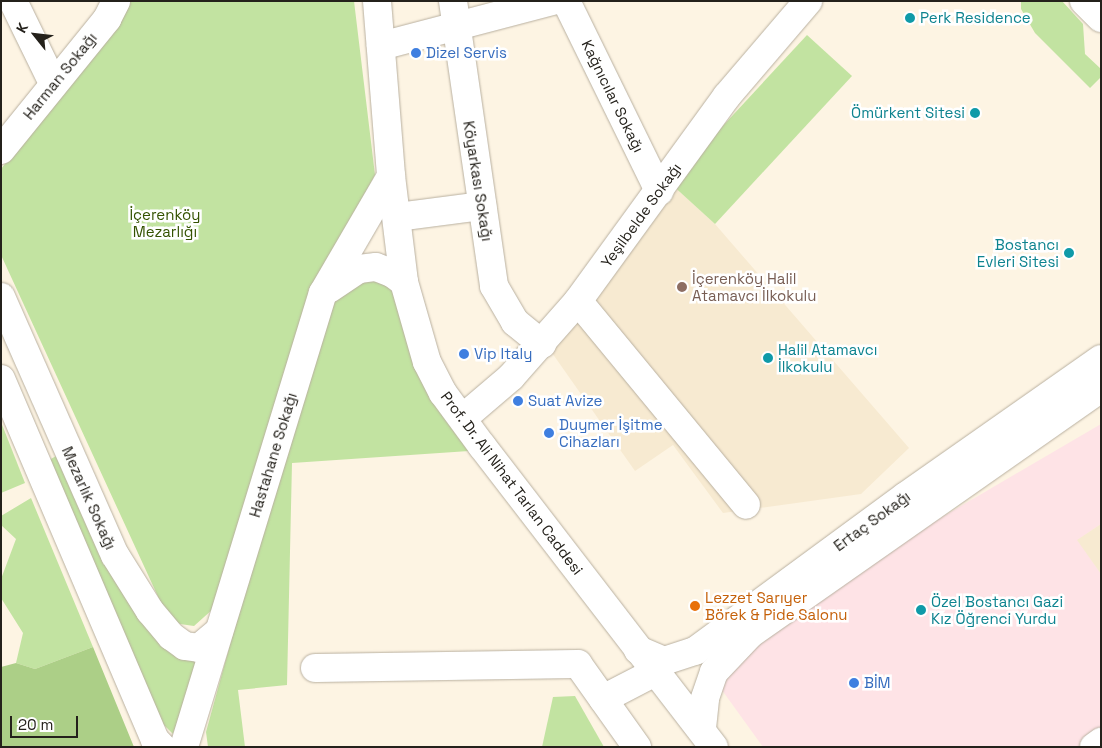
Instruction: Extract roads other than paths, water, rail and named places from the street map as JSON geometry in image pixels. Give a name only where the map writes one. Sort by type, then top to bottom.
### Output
[{"type":"street","points":[[13,1],[54,83]]},
{"type":"street","name":"Harman Sokağı","points":[[1,150],[107,19],[116,1]]},
{"type":"street","name":"Prof. Dr. Ali Nihat Tarlan Caddesi","points":[[377,1],[391,176],[404,282],[427,362],[443,394],[638,650],[708,737]]},
{"type":"street","name":"Köyarkası Sokağı","points":[[453,1],[454,30],[498,295],[515,322],[542,344]]},
{"type":"street","points":[[381,46],[454,30],[553,1]]},
{"type":"street","name":"Kağnıcılar Sokağı","points":[[566,1],[659,191]]},
{"type":"street","name":"Yeşilbelde Sokağı","points":[[462,418],[511,377],[578,301],[727,96],[808,1]]},
{"type":"street","points":[[1084,1],[1101,18]]},
{"type":"street","name":"Hastahane Sokağı","points":[[184,747],[323,294],[391,176]]},
{"type":"street","points":[[397,217],[482,206]]},
{"type":"street","points":[[323,294],[359,269],[376,267],[392,273],[404,282]]},
{"type":"street","name":"Mezarlık Sokağı","points":[[1,297],[115,555],[150,611],[171,636],[185,646],[199,648],[219,631]]},
{"type":"street","points":[[578,301],[746,505]]},
{"type":"street","name":"Ertaç Sokağı","points":[[638,650],[664,661],[695,651],[906,496],[1101,359]]},
{"type":"street","points":[[2,382],[155,740],[162,747]]},
{"type":"street","name":"Ertaç Sokağı","points":[[708,737],[705,698],[714,672],[750,634],[1101,388]]},
{"type":"street","points":[[315,668],[578,664],[637,747]]},
{"type":"street","points":[[603,699],[655,672]]},
{"type":"street","points":[[1094,747],[1101,742]]},
{"type":"place","name":"Perk Residence","points":[[910,18]]},
{"type":"place","name":"Dizel Servis","points":[[416,53]]},
{"type":"place","name":"Ömürkent Sitesi","points":[[975,113]]},
{"type":"place","name":"Bostancı Evleri Sitesi","points":[[1069,253]]},
{"type":"place","name":"İçerenköy Halil Atamavcı İlkokulu","points":[[682,287]]},
{"type":"place","name":"Vip Italy","points":[[464,354]]},
{"type":"place","name":"Halil Atamavcı İlkokulu","points":[[768,358]]},
{"type":"place","name":"Suat Avize","points":[[518,401]]},
{"type":"place","name":"Duymer İşitme Cihazları","points":[[549,433]]},
{"type":"place","name":"Lezzet Sarıyer Börek & Pide Salonu","points":[[695,606]]},
{"type":"place","name":"Özel Bostancı Gazi Kız Öğrenci Yurdu","points":[[921,610]]},
{"type":"place","name":"BİM","points":[[854,683]]},
{"type":"park label","name":"İçerenköy Mezarlığı","points":[[165,222]]}]
